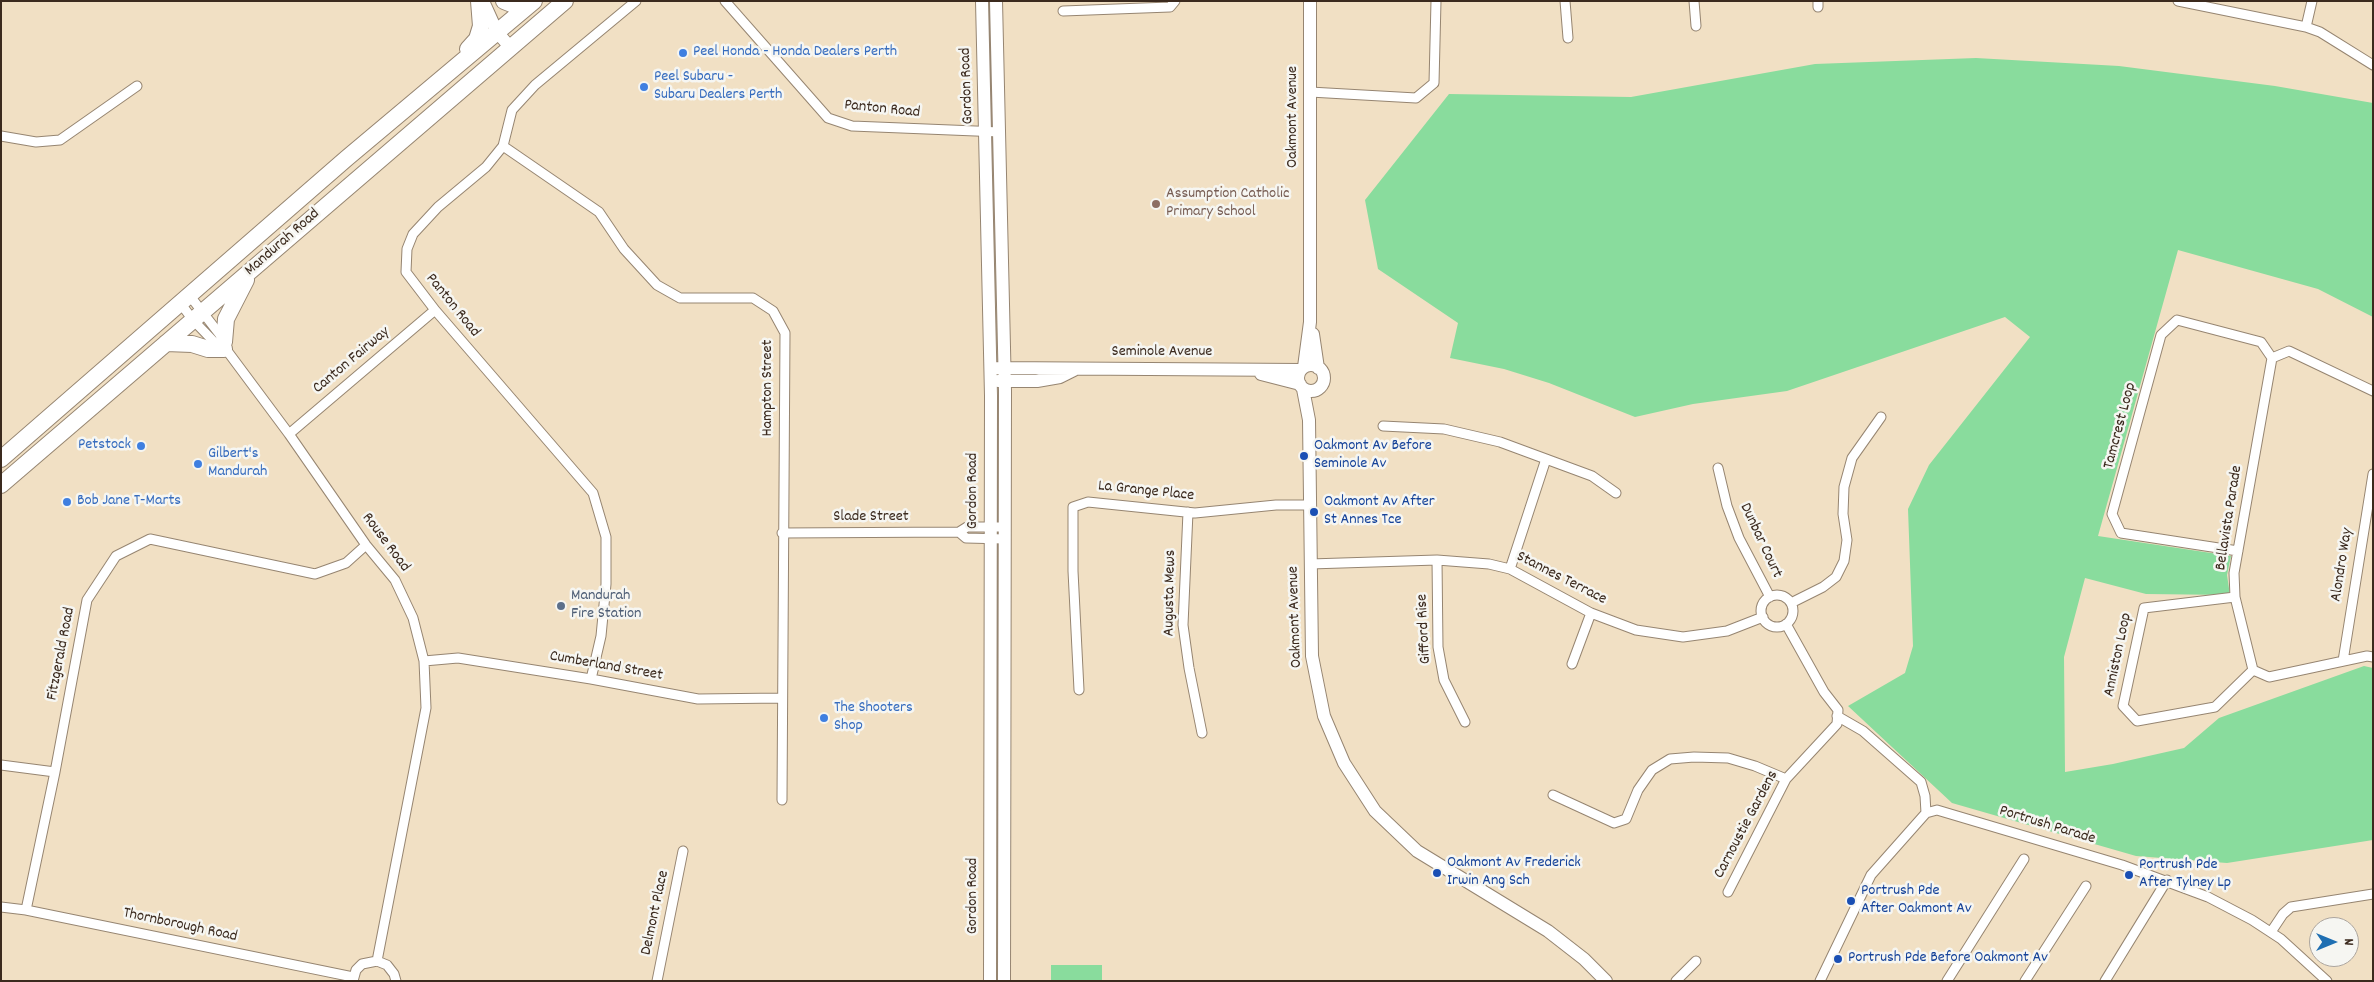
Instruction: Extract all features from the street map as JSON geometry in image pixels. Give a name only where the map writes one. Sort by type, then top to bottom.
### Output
[{"type":"highway","points":[[447,74],[476,39],[482,26],[482,1]]},
{"type":"highway","points":[[504,1],[514,5],[532,3]]},
{"type":"highway","name":"Mandurah Road","points":[[1,485],[565,1]]},
{"type":"highway","name":"Mandurah Road","points":[[1,459],[347,158],[532,3]]},
{"type":"highway","points":[[166,344],[192,344],[208,348],[225,348],[226,319],[252,269]]},
{"type":"main road","points":[[482,1],[514,44]]},
{"type":"main road","name":"Gordon Road","points":[[982,1],[991,368],[990,981]]},
{"type":"main road","name":"Gordon Road","points":[[996,1],[1004,368],[1004,981]]},
{"type":"main road","name":"Oakmont Avenue","points":[[1303,368],[1310,322],[1310,1]]},
{"type":"main road","name":"Oakmont Avenue","points":[[1310,322],[1318,368]]},
{"type":"main road","points":[[1311,365],[1318,368],[1324,379],[1320,387],[1310,391],[1301,386],[1298,377],[1303,368],[1311,365]]},
{"type":"main road","name":"Seminole Avenue","points":[[991,368],[1076,370],[1303,368]]},
{"type":"main road","name":"Seminole Avenue","points":[[1247,369],[1301,386]]},
{"type":"main road","name":"Seminole Avenue","points":[[991,381],[1038,381],[1076,370]]},
{"type":"main road","name":"Oakmont Avenue","points":[[1301,386],[1309,420],[1310,640],[1316,682],[1330,732],[1349,772],[1364,797],[1382,819],[1417,851],[1548,931],[1584,959],[1606,981]]},
{"type":"main road","name":"Oakmont Avenue","points":[[1309,420],[1320,387]]},
{"type":"street","name":"Panton Road","points":[[591,679],[601,636],[606,584],[606,537],[593,493],[434,310],[406,272],[407,249],[413,234],[438,207],[486,168],[503,146],[512,110],[535,85],[636,1]]},
{"type":"street","name":"Panton Road","points":[[725,1],[828,118],[852,126],[1000,132]]},
{"type":"street","points":[[1062,11],[1170,7],[1175,1]]},
{"type":"street","points":[[1310,92],[1416,98],[1434,83],[1436,1]]},
{"type":"street","points":[[1565,1],[1568,38]]},
{"type":"street","points":[[1694,1],[1696,26]]},
{"type":"street","points":[[2306,27],[2312,1]]},
{"type":"street","points":[[2182,2],[2306,27],[2320,32],[2373,65]]},
{"type":"street","points":[[1,136],[36,142],[60,140],[137,86]]},
{"type":"street","name":"Hampton Street","points":[[503,146],[598,212],[624,249],[657,285],[680,298],[753,298],[773,311],[785,333],[782,533],[782,800]]},
{"type":"street","name":"Rouse Road","points":[[186,300],[225,348],[289,434],[366,545],[395,580],[413,618],[424,661],[426,708],[423,735],[377,961]]},
{"type":"street","name":"Canton Fairway","points":[[289,434],[434,310]]},
{"type":"street","name":"Tamcrest Loop","points":[[2238,551],[2121,533],[2112,514],[2161,335],[2177,320],[2261,342],[2272,358]]},
{"type":"street","points":[[2272,358],[2289,351],[2373,391]]},
{"type":"street","name":"Bellavista Parade","points":[[2253,670],[2235,597],[2234,573],[2272,358]]},
{"type":"street","points":[[1791,603],[1830,582],[1836,577],[1844,561],[1847,540],[1843,514],[1844,487],[1852,458],[1881,417]]},
{"type":"street","points":[[1383,426],[1444,429],[1500,442],[1592,476],[1616,493]]},
{"type":"street","points":[[1510,568],[1546,460]]},
{"type":"street","name":"Dunbar Court","points":[[1718,468],[1727,506],[1739,538],[1770,597]]},
{"type":"street","name":"Alondro Way","points":[[2343,661],[2373,474]]},
{"type":"street","name":"La Grange Place","points":[[1080,690],[1073,572],[1073,507],[1088,502],[1195,513],[1276,505],[1310,505]]},
{"type":"street","name":"Augusta Mews","points":[[1188,512],[1183,625],[1189,668],[1202,733]]},
{"type":"street","name":"Slade Street","points":[[782,533],[959,532],[966,538],[991,533],[1005,533]]},
{"type":"street","name":"Fitzgerald Road","points":[[26,910],[55,772],[87,600],[116,556],[150,539],[315,574],[346,563],[366,545]]},
{"type":"street","name":"Stannes Terrace","points":[[1310,564],[1437,560],[1489,564],[1510,568],[1591,613],[1636,630],[1683,637],[1726,631],[1763,617]]},
{"type":"street","name":"Gifford Rise","points":[[1437,560],[1438,647],[1444,680],[1465,722]]},
{"type":"street","points":[[1783,596],[1791,603],[1793,614],[1786,624],[1773,626],[1763,617],[1763,604],[1770,597],[1783,596]]},
{"type":"street","name":"Anniston Loop","points":[[2235,597],[2144,608],[2123,706],[2137,721],[2215,707],[2253,670]]},
{"type":"street","points":[[1572,664],[1591,613]]},
{"type":"street","points":[[1786,624],[1824,692],[1838,710],[1837,716],[1863,731],[1920,782],[1925,796],[1926,813],[1871,875],[1820,981]]},
{"type":"street","points":[[2253,670],[2269,677],[2366,656],[2373,657]]},
{"type":"street","name":"Cumberland Street","points":[[424,661],[458,658],[591,679],[698,700],[782,698]]},
{"type":"street","name":"Carnoustie Gardens","points":[[1728,892],[1786,779],[1837,724],[1837,716]]},
{"type":"street","points":[[1553,795],[1614,823],[1626,819],[1638,790],[1652,770],[1670,759],[1694,757],[1728,758],[1755,766],[1786,779]]},
{"type":"street","points":[[1,765],[55,772]]},
{"type":"street","name":"Portrush Parade","points":[[1926,813],[1937,810],[1953,813],[2167,880],[2217,901],[2271,932],[2301,955],[2327,981]]},
{"type":"street","name":"Delmont Place","points":[[657,981],[684,852]]},
{"type":"street","points":[[1947,981],[2024,859]]},
{"type":"street","points":[[2104,981],[2167,880]]},
{"type":"street","points":[[2024,981],[2086,886]]},
{"type":"street","points":[[2271,932],[2283,914],[2292,907],[2373,894]]},
{"type":"street","name":"Thornborough Road","points":[[1,908],[26,910],[353,979]]},
{"type":"street","points":[[353,979],[362,964],[377,961],[387,965],[394,974],[396,981]]},
{"type":"street","points":[[1676,981],[1696,961]]},
{"type":"green space","points":[[1976,58],[2119,66],[2275,86],[2373,103],[2373,317],[2318,289],[2178,250],[2098,536],[2231,556],[2227,575],[2230,595],[2146,594],[2085,578],[2064,657],[2065,772],[2113,764],[2184,748],[2219,718],[2364,666],[2373,668],[2373,840],[2227,863],[2136,856],[1952,803],[1848,706],[1905,673],[1913,646],[1908,509],[1929,465],[2030,337],[2005,317],[1787,391],[1693,404],[1635,417],[1549,383],[1504,369],[1450,358],[1458,323],[1378,269],[1365,200],[1449,94],[1631,97],[1815,64]]},
{"type":"green space","points":[[1051,965],[1102,965],[1102,981],[1051,981]]},
{"type":"place","name":"Peel Honda - Honda Dealers Perth","points":[[683,53]]},
{"type":"place","name":"Peel Subaru - Subaru Dealers Perth","points":[[644,87]]},
{"type":"place","name":"Assumption Catholic Primary School","points":[[1156,204]]},
{"type":"place","name":"Petstock","points":[[141,446]]},
{"type":"place","name":"Oakmont Av Before Seminole Av","points":[[1304,456]]},
{"type":"place","name":"Gilbert's Mandurah","points":[[198,464]]},
{"type":"place","name":"Bob Jane T-Marts","points":[[67,502]]},
{"type":"place","name":"Oakmont Av After St Annes Tce","points":[[1314,512]]},
{"type":"place","name":"Mandurah Fire Station","points":[[561,606]]},
{"type":"place","name":"The Shooters Shop","points":[[824,718]]},
{"type":"place","name":"Oakmont Av Frederick Irwin Ang Sch","points":[[1437,873]]},
{"type":"place","name":"Portrush Pde After Tylney Lp","points":[[2129,875]]},
{"type":"place","name":"Portrush Pde After Oakmont Av","points":[[1851,901]]},
{"type":"place","name":"Portrush Pde Before Oakmont Av","points":[[1838,959]]}]
